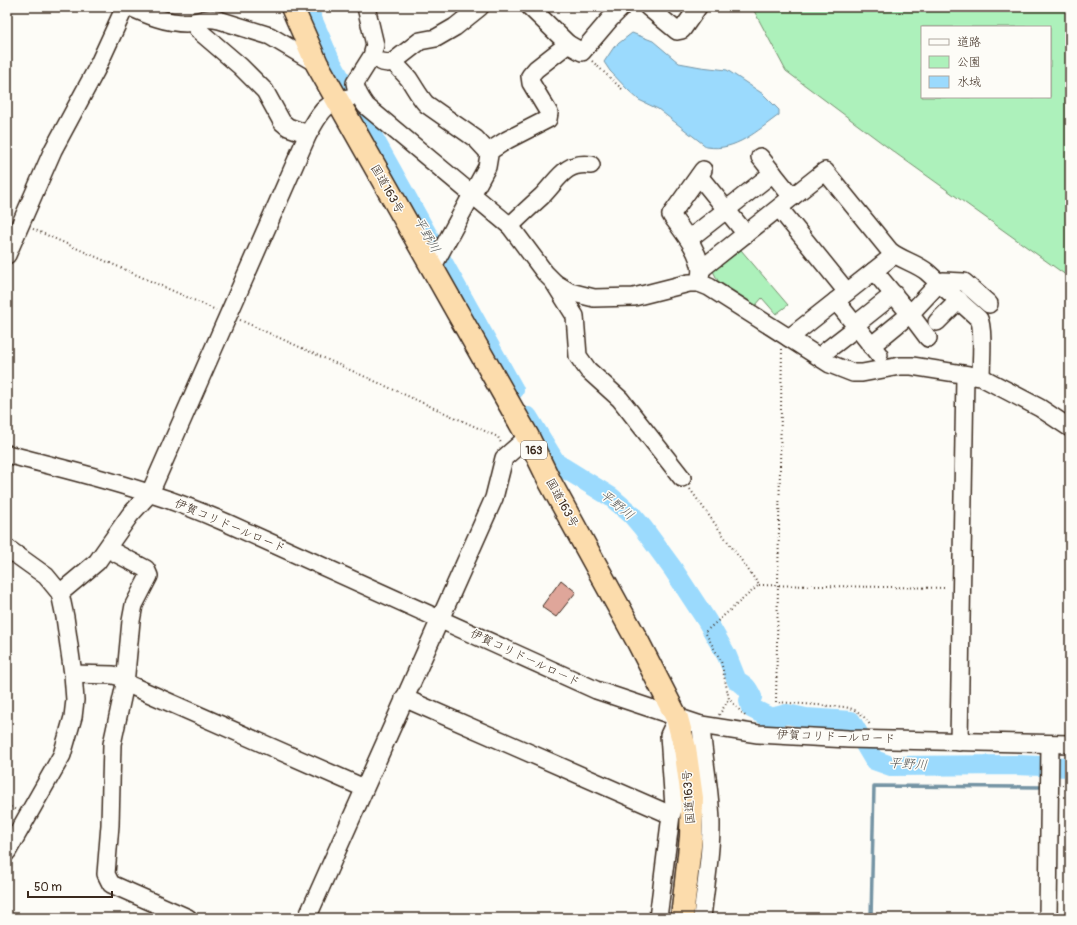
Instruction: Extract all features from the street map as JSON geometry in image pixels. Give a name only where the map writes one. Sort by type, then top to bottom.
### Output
[{"type":"highway","name":"国道163号","points":[[292,7],[317,64],[337,100],[437,260],[550,482],[638,642],[677,718],[685,748],[692,798],[691,836],[682,918]]},
{"type":"street","points":[[7,254],[53,150],[96,70],[125,7]]},
{"type":"street","points":[[130,7],[168,22],[186,23],[204,18],[211,18],[260,32],[270,36],[317,64]]},
{"type":"street","points":[[366,7],[375,45],[372,56],[355,83],[359,96],[366,106],[510,226],[553,282],[575,316],[578,356],[588,370],[620,399],[682,478]]},
{"type":"street","points":[[372,56],[380,61],[388,63],[393,62],[420,41],[436,38],[455,27],[480,7]]},
{"type":"street","points":[[530,7],[575,48]]},
{"type":"street","points":[[488,152],[507,140],[548,119],[549,113],[531,83],[530,76],[536,68],[575,48],[622,7]]},
{"type":"street","points":[[648,7],[677,31],[682,30],[698,7]]},
{"type":"street","points":[[194,22],[198,30],[236,62],[264,91],[282,122],[288,127],[308,134]]},
{"type":"street","points":[[393,62],[410,80],[426,104],[476,139],[489,155],[486,167],[437,260]]},
{"type":"street","points":[[60,593],[97,562],[108,549],[130,515],[150,493],[308,134],[323,109],[337,100],[359,96]]},
{"type":"street","points":[[760,157],[773,173],[785,202],[841,297],[856,326],[875,350],[940,282],[964,282],[989,304]]},
{"type":"street","points":[[510,226],[564,171],[581,163],[591,165]]},
{"type":"street","points":[[553,282],[570,292],[594,298],[634,297],[689,282],[700,277],[704,267],[825,171],[894,255],[920,266],[940,282],[979,319],[981,322],[973,376],[962,588],[959,742]]},
{"type":"street","points":[[746,234],[726,209],[701,173],[671,215],[689,240],[701,264],[700,277],[709,287],[830,364],[853,373],[862,373],[900,366],[912,366],[973,376],[1040,408],[1070,428]]},
{"type":"street","points":[[689,240],[773,173]]},
{"type":"street","points":[[785,336],[841,297],[894,255]]},
{"type":"street","points":[[874,271],[928,338]]},
{"type":"street","points":[[826,351],[894,294]]},
{"type":"street","points":[[937,322],[959,300]]},
{"type":"street","points":[[307,918],[494,498],[504,458],[528,437]]},
{"type":"street","name":"伊賀コリドールロード","points":[[7,454],[150,493],[194,509],[596,690],[702,725],[758,734],[848,739],[959,742],[1050,750],[1070,744]]},
{"type":"street","points":[[7,548],[46,576],[60,593],[73,674],[75,700],[73,717],[65,747],[7,852]]},
{"type":"street","points":[[108,549],[146,569],[149,576],[134,605],[125,681],[112,744],[110,825],[106,874],[111,884],[188,918]]},
{"type":"street","points":[[73,674],[113,675],[130,685],[364,788]]},
{"type":"street","points":[[404,698],[671,815]]},
{"type":"street","points":[[658,918],[671,815],[674,807],[669,735],[677,718]]},
{"type":"street","points":[[702,725],[703,751],[708,785],[711,827],[702,918]]},
{"type":"street","points":[[1048,918],[1050,750]]},
{"type":"path","points":[[575,48],[623,90]]},
{"type":"path","points":[[21,224],[228,315],[498,437],[502,446],[504,458]]},
{"type":"path","points":[[785,336],[776,702],[845,706],[855,709],[864,715],[872,727],[875,739]]},
{"type":"path","points":[[682,478],[759,585]]},
{"type":"path","points":[[758,734],[748,719],[729,699],[721,661],[705,632],[759,585],[962,588]]},
{"type":"green space","points":[[752,7],[1070,7],[1070,278],[898,155],[786,71]]},
{"type":"green space","points":[[741,250],[788,305],[776,314],[762,298],[756,305],[718,281],[713,271]]},
{"type":"water","points":[[632,33],[653,41],[679,63],[727,70],[763,94],[779,110],[779,115],[737,143],[717,148],[707,147],[658,109],[639,100],[610,71],[604,62],[614,47]]},
{"type":"building","points":[[561,580],[576,592],[556,617],[542,606]]},
{"type":"waterway","name":"平野川","points":[[307,7],[329,58],[514,390]]},
{"type":"waterway","name":"平野川","points":[[528,417],[556,463],[611,497],[632,515],[643,528],[673,569],[707,621],[727,656],[737,681],[746,687],[752,697],[749,701],[751,708],[771,718],[787,714],[806,718],[851,721],[874,760],[891,766],[1014,765],[1070,767]]},
{"type":"waterway","points":[[871,918],[874,786],[1042,787]]}]
